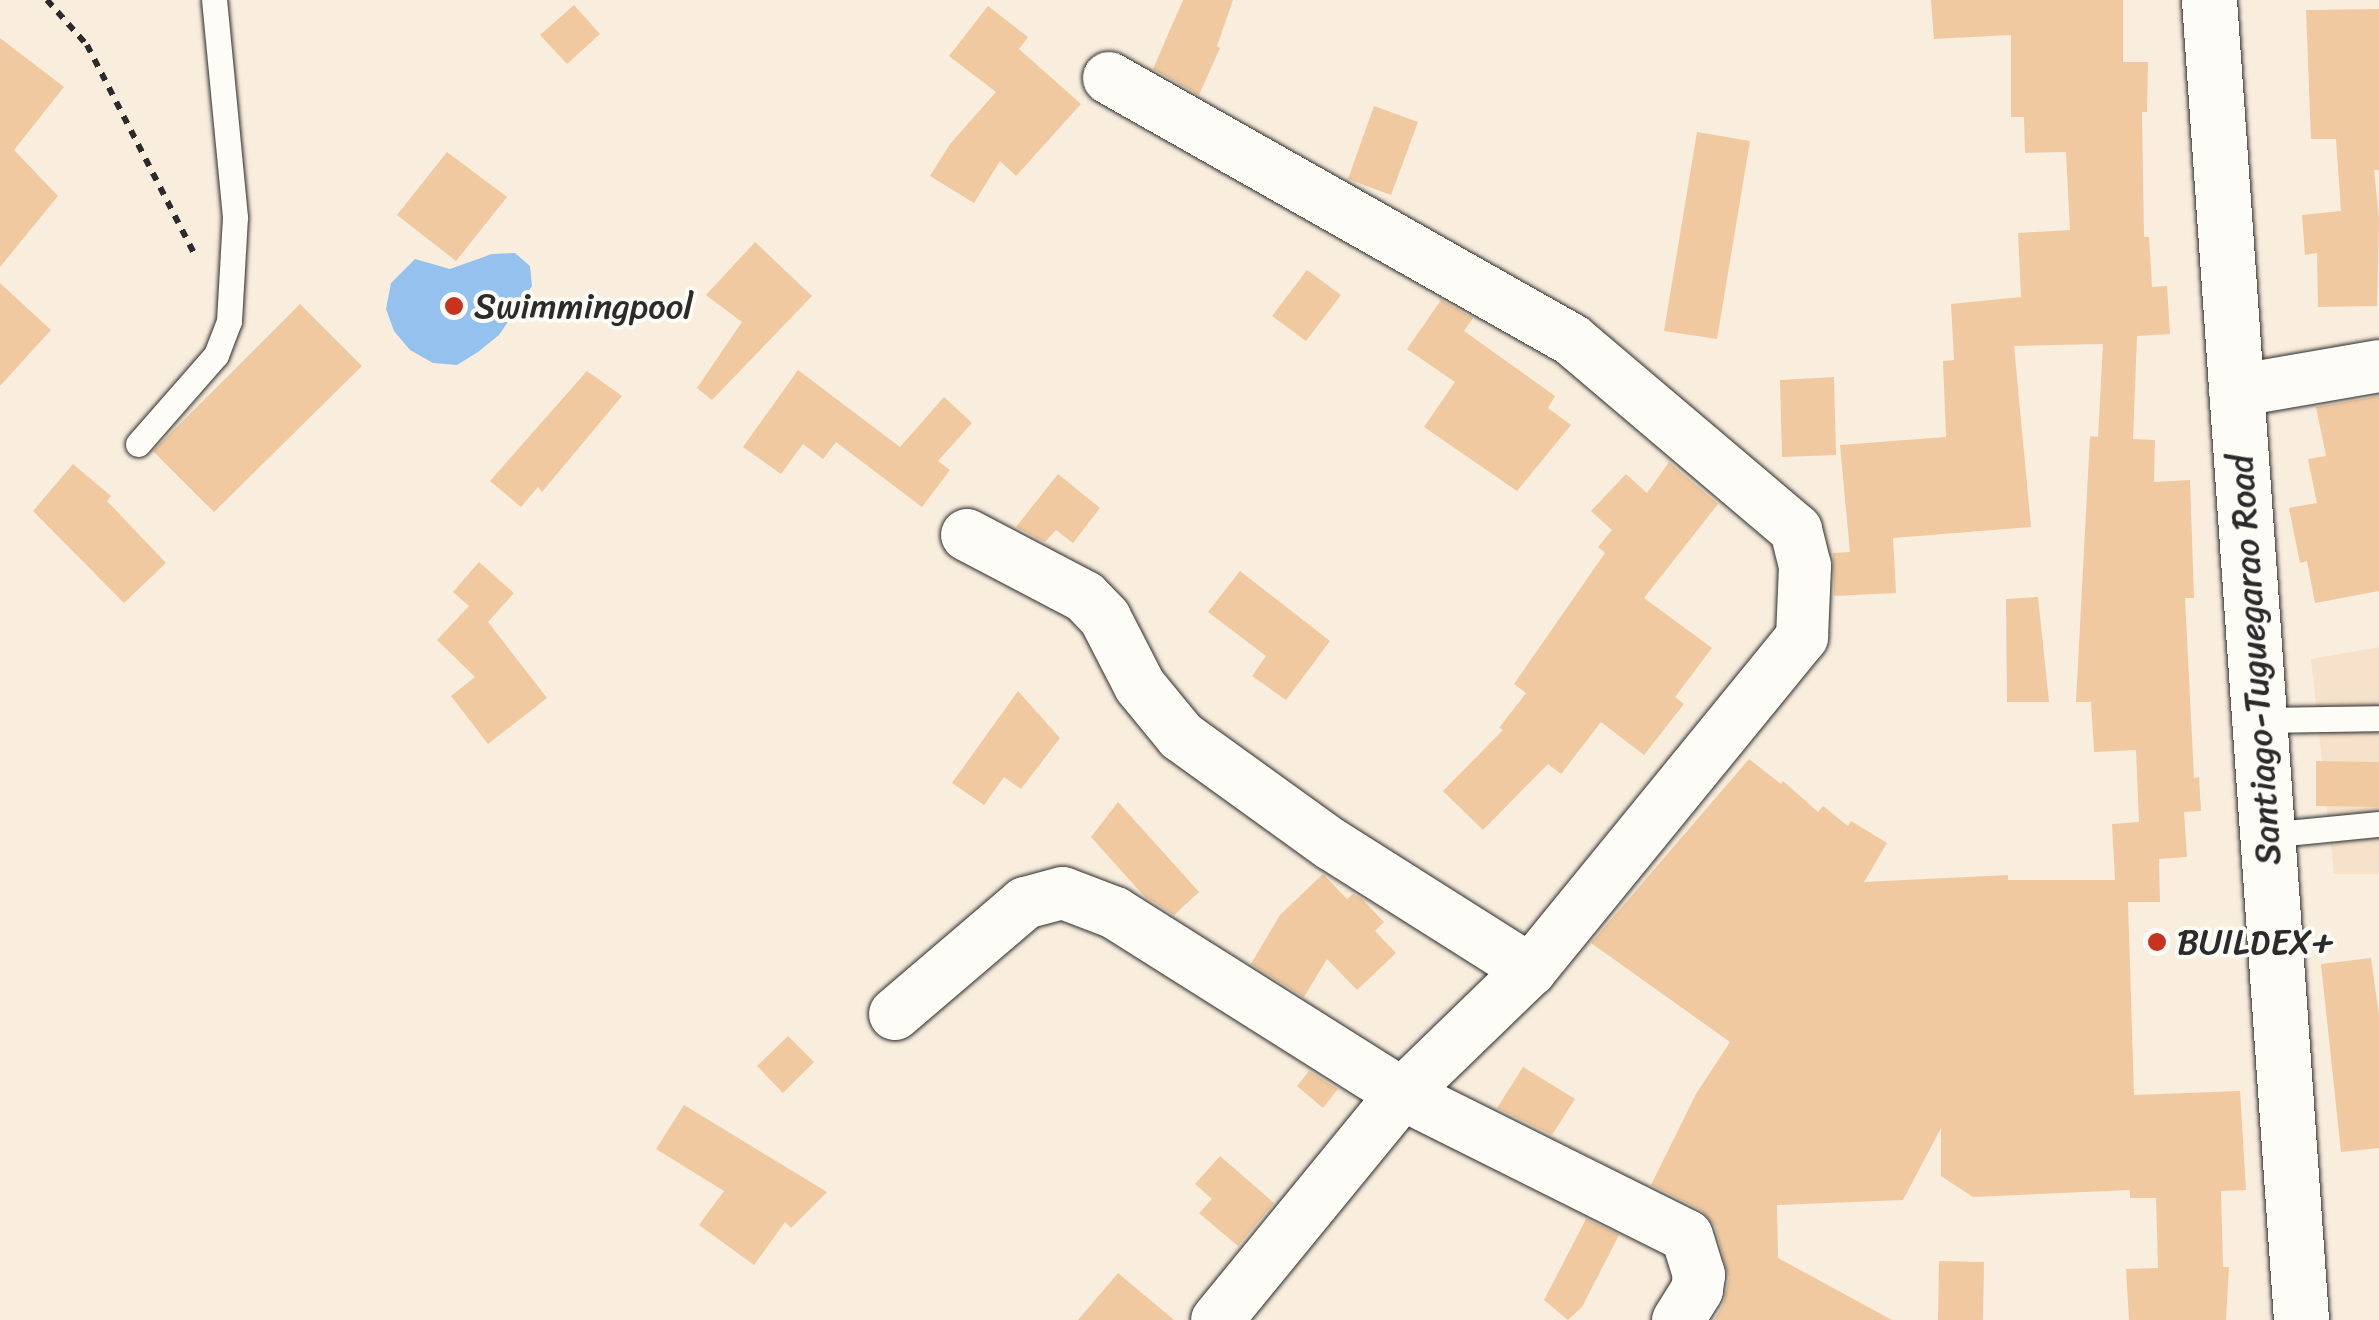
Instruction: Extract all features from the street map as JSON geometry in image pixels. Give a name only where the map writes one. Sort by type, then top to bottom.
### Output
[{"type":"highway","name":"Santiago-Tuguegarao Road","points":[[2209,0],[2300,1320]]},
{"type":"street","points":[[1109,78],[1572,340],[1796,530],[1805,566],[1802,636],[1530,970],[1402,1094],[1217,1320]]},
{"type":"street","points":[[2235,391],[2379,366]]},
{"type":"street","points":[[967,535],[1085,597],[1105,618],[1140,686],[1181,736],[1331,844],[1530,970]]},
{"type":"street","points":[[895,1014],[1025,903],[1063,892],[1115,913],[1402,1094],[1686,1236],[1698,1276],[1698,1290],[1678,1320]]},
{"type":"lane","points":[[138,444],[216,355],[230,321],[235,218],[214,0]]},
{"type":"lane","points":[[2258,720],[2379,718]]},
{"type":"lane","points":[[2266,834],[2379,824]]},
{"type":"path","points":[[48,0],[88,45],[230,321]]},
{"type":"shaded area","points":[[2379,647],[2379,874],[2334,874],[2311,659]]},
{"type":"water","name":"Swimmingpool","points":[[515,253],[530,266],[532,286],[499,335],[478,352],[457,365],[433,363],[410,350],[394,331],[386,309],[391,283],[415,259],[450,269],[492,254]]},
{"type":"building","points":[[1183,0],[1233,0],[1217,46],[1220,48],[1199,95],[1153,69]]},
{"type":"building","points":[[1931,0],[2123,0],[2123,62],[2148,62],[2147,112],[2142,112],[2144,237],[2149,237],[2152,287],[2167,286],[2170,334],[2137,336],[2133,439],[2155,440],[2154,482],[2190,480],[2194,598],[2185,598],[2194,778],[2199,777],[2201,811],[2184,812],[2187,857],[2159,859],[2160,902],[2128,902],[2134,1095],[2240,1091],[2246,1190],[2221,1191],[2223,1267],[2229,1267],[2226,1320],[2129,1320],[2126,1269],[2158,1268],[2156,1198],[2130,1198],[2130,1190],[1973,1197],[1941,1176],[1941,1128],[1903,1200],[1777,1205],[1778,1258],[1892,1320],[1714,1320],[1723,1305],[1729,1278],[1715,1226],[1701,1210],[1651,1185],[1696,1094],[1730,1042],[1591,943],[1749,759],[1781,784],[1783,781],[1818,812],[1823,806],[1848,826],[1851,821],[1887,843],[1864,882],[2008,875],[2008,880],[2115,880],[2112,824],[2139,822],[2136,750],[2094,752],[2091,702],[2076,702],[2090,436],[2098,437],[2103,344],[2014,346],[2031,527],[1893,538],[1896,593],[1834,596],[1833,553],[1850,552],[1840,445],[1946,437],[1943,361],[1954,360],[1951,304],[2021,297],[2018,233],[2070,230],[2066,152],[2025,153],[2024,117],[2011,117],[2011,35],[1934,39]]},
{"type":"building","points":[[574,5],[600,34],[567,64],[540,35]]},
{"type":"building","points":[[988,6],[1028,37],[1019,49],[1081,104],[1016,176],[1000,161],[974,203],[930,176],[950,144],[996,92],[949,56]]},
{"type":"building","points":[[2379,9],[2379,170],[2374,170],[2379,219],[2377,306],[2318,307],[2317,253],[2305,255],[2302,215],[2341,211],[2336,139],[2311,139],[2306,10]]},
{"type":"building","points":[[0,38],[64,87],[14,150],[58,196],[0,267]]},
{"type":"building","points":[[1374,106],[1418,122],[1391,195],[1348,179]]},
{"type":"building","points":[[1697,132],[1750,141],[1717,339],[1664,331]]},
{"type":"building","points":[[447,152],[507,197],[456,261],[397,215]]},
{"type":"building","points":[[755,242],[812,296],[712,400],[697,388],[742,322],[706,295]]},
{"type":"building","points":[[1307,270],[1341,295],[1306,341],[1272,316]]},
{"type":"building","points":[[0,283],[51,330],[0,386]]},
{"type":"building","points":[[1441,300],[1473,318],[1464,331],[1555,396],[1548,408],[1571,425],[1517,491],[1424,427],[1455,382],[1407,349]]},
{"type":"building","points":[[300,304],[362,366],[214,512],[153,451]]},
{"type":"building","points":[[798,370],[900,447],[944,397],[972,423],[938,461],[950,470],[922,507],[836,442],[823,459],[803,444],[781,474],[743,447]]},
{"type":"building","points":[[587,371],[622,396],[542,492],[538,487],[521,507],[490,481]]},
{"type":"building","points":[[1834,377],[1836,455],[1782,457],[1780,380]]},
{"type":"building","points":[[2379,396],[2379,591],[2315,603],[2307,561],[2300,563],[2289,508],[2317,503],[2308,459],[2326,456],[2316,407]]},
{"type":"building","points":[[1669,462],[1718,504],[1644,598],[1712,648],[1675,697],[1684,704],[1644,755],[1601,722],[1561,774],[1548,764],[1483,830],[1443,791],[1503,730],[1499,728],[1526,693],[1514,684],[1605,553],[1598,547],[1612,530],[1591,511],[1626,474],[1647,493]]},
{"type":"building","points":[[73,464],[111,496],[107,501],[166,563],[124,603],[33,511]]},
{"type":"building","points":[[1058,474],[1100,508],[1073,543],[1056,530],[1045,542],[1016,527]]},
{"type":"building","points":[[479,562],[514,593],[488,622],[547,698],[488,744],[451,696],[475,677],[437,640],[469,606],[453,592]]},
{"type":"building","points":[[1240,571],[1330,641],[1286,700],[1252,676],[1266,656],[1208,612]]},
{"type":"building","points":[[2038,597],[2049,702],[2007,702],[2006,599]]},
{"type":"building","points":[[1018,691],[1060,738],[1021,789],[1004,777],[984,805],[952,783]]},
{"type":"building","points":[[2316,761],[2379,762],[2379,807],[2316,806]]},
{"type":"building","points":[[1118,802],[1199,892],[1174,915],[1144,896],[1091,837]]},
{"type":"building","points":[[1323,874],[1347,899],[1353,894],[1362,899],[1384,922],[1375,931],[1396,953],[1357,990],[1327,959],[1304,997],[1251,964],[1280,915]]},
{"type":"building","points":[[2371,958],[2379,1016],[2379,1148],[2341,1152],[2321,964]]},
{"type":"building","points":[[788,1036],[814,1062],[783,1093],[757,1066]]},
{"type":"building","points":[[1523,1067],[1575,1099],[1552,1135],[1497,1108]]},
{"type":"building","points":[[1309,1071],[1338,1089],[1323,1108],[1297,1086]]},
{"type":"building","points":[[684,1105],[827,1192],[791,1228],[785,1222],[754,1265],[699,1225],[724,1191],[656,1149]]},
{"type":"building","points":[[1220,1156],[1274,1203],[1238,1246],[1199,1213],[1212,1199],[1195,1184]]},
{"type":"building","points":[[1586,1219],[1619,1235],[1582,1307],[1568,1320],[1544,1300]]},
{"type":"building","points":[[1939,1261],[1984,1262],[1983,1320],[1938,1320]]},
{"type":"building","points":[[1118,1273],[1174,1320],[1078,1320]]},
{"type":"place","name":"Swimmingpool","points":[[454,306]]},
{"type":"place","name":"BUILDEX+","points":[[2157,942]]}]
